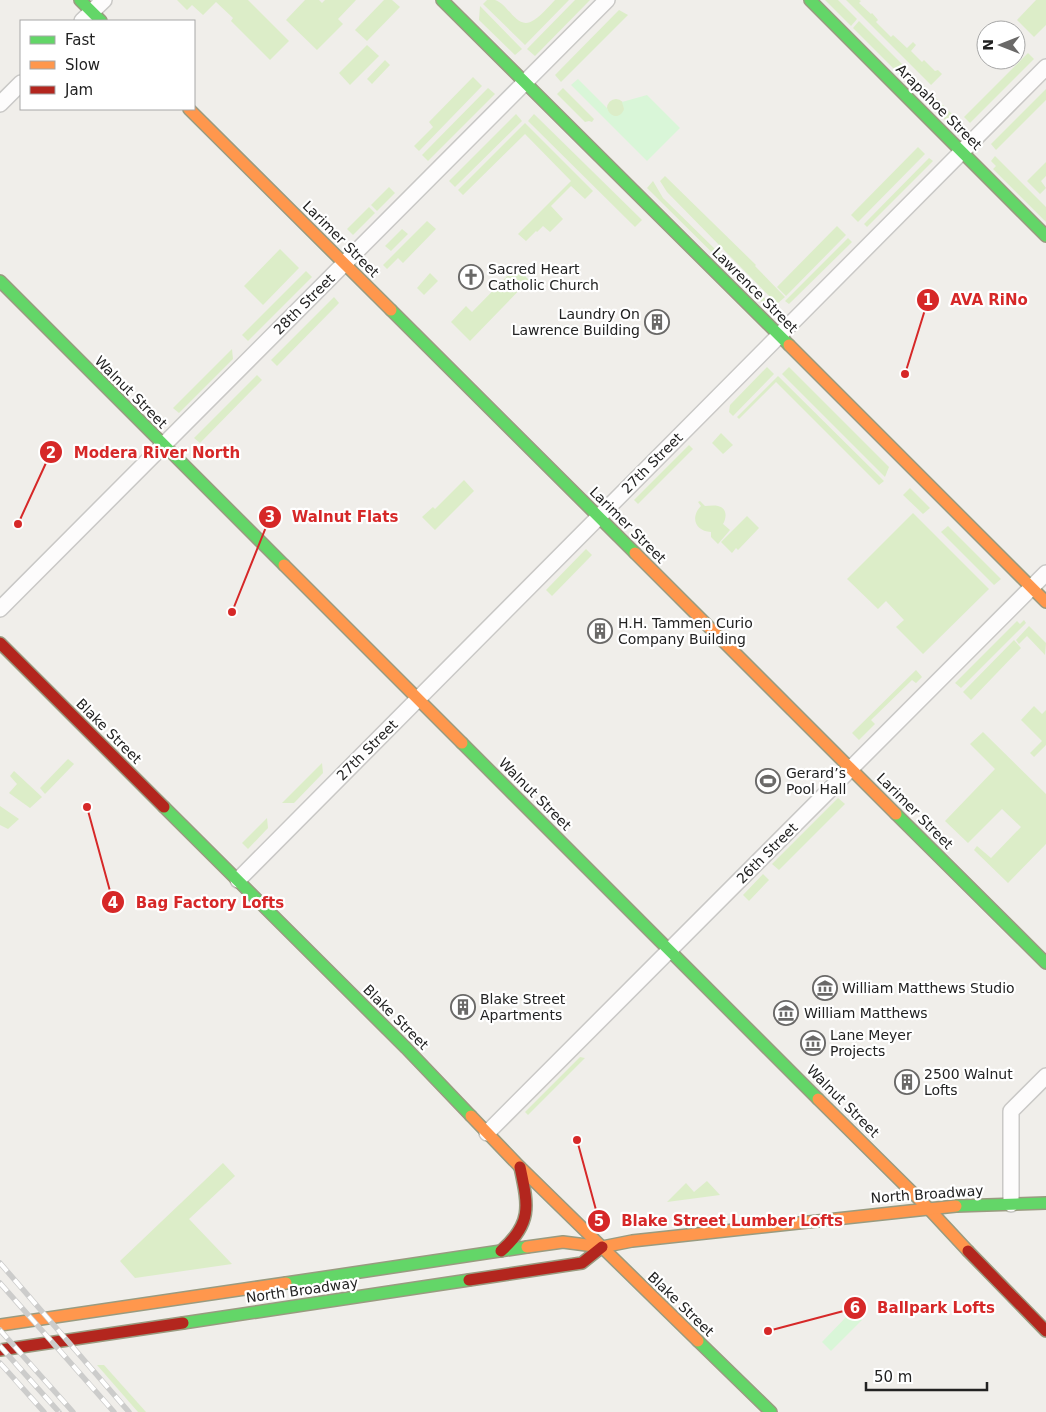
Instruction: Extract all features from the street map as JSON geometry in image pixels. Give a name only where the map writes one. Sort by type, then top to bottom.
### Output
[{"type":"street","points":[[80,0],[92,18],[104,0]]},
{"type":"street","name":"Lawrence Street","points":[[442,0],[1046,602]]},
{"type":"street","name":"28th Street","points":[[0,609],[607,0]]},
{"type":"street","name":"Arapahoe Street","points":[[810,0],[1046,236]]},
{"type":"street","name":"27th Street","points":[[238,880],[1046,67]]},
{"type":"street","points":[[0,104],[20,83]]},
{"type":"street","name":"Larimer Street","points":[[190,110],[1046,963]]},
{"type":"street","name":"Walnut Street","points":[[0,282],[928,1208],[1046,1331]]},
{"type":"street","name":"26th Street","points":[[487,1132],[1046,573]]},
{"type":"street","name":"Blake Street","points":[[0,643],[400,1042],[520,1167],[771,1412]]},
{"type":"street","points":[[1010,1204],[1011,1111],[1046,1076]]},
{"type":"street","points":[[501,1252],[519,1233],[525,1219],[526,1204],[520,1167]]},
{"type":"street","name":"North Broadway","points":[[0,1325],[562,1242],[602,1247],[661,1238],[928,1208],[1046,1203]]},
{"type":"street","name":"North Broadway","points":[[0,1350],[582,1263],[602,1247]]},
{"type":"green space","points":[[177,0],[248,0],[289,41],[270,60],[231,21],[233,18],[216,2],[203,15],[192,5],[187,10]]},
{"type":"green space","points":[[305,0],[319,0],[322,3],[325,0],[356,0],[338,19],[343,24],[317,50],[286,20]]},
{"type":"green space","points":[[384,0],[392,0],[400,7],[367,41],[355,30]]},
{"type":"green space","points":[[487,0],[500,2],[518,20],[528,23],[540,16],[555,0],[569,0],[525,45],[483,4]]},
{"type":"green space","points":[[575,0],[590,0],[535,56],[527,49]]},
{"type":"green space","points":[[825,0],[838,0],[857,19],[851,26]]},
{"type":"green space","points":[[846,0],[861,1],[859,3],[872,13],[878,20],[876,22],[891,37],[893,35],[907,48],[913,42],[916,45],[911,51],[922,62],[924,60],[935,71],[938,70],[942,74],[931,85]]},
{"type":"green space","points":[[1036,0],[1046,0],[1046,25],[1034,37],[1026,29],[1026,20],[1017,20]]},
{"type":"green space","points":[[480,6],[522,49],[515,55],[479,20]]},
{"type":"green space","points":[[619,10],[628,15],[561,82],[555,75]]},
{"type":"green space","points":[[859,21],[956,118],[949,124],[853,28]]},
{"type":"green space","points":[[367,45],[379,56],[350,85],[339,73]]},
{"type":"green space","points":[[1028,53],[1034,59],[1026,67],[1026,55]]},
{"type":"green space","points":[[385,60],[390,65],[372,84],[367,79]]},
{"type":"green space","points":[[1011,70],[1023,70],[970,123],[964,117]]},
{"type":"green space","points":[[473,77],[482,86],[419,151],[414,146],[433,127],[429,122]]},
{"type":"green space","points":[[578,79],[607,108],[610,114],[618,116],[624,109],[622,102],[647,95],[680,128],[647,161],[571,85]]},
{"type":"green space","points":[[488,88],[495,94],[428,161],[422,155]]},
{"type":"green space","points":[[563,88],[594,119],[592,122],[585,122],[557,94]]},
{"type":"green space","points":[[1046,89],[1046,100],[996,150],[991,144]]},
{"type":"green space","points":[[616,99],[622,102],[625,108],[622,114],[616,117],[610,114],[607,108],[610,102]]},
{"type":"green space","points":[[516,114],[522,121],[455,187],[449,181]]},
{"type":"green space","points":[[534,114],[642,220],[635,227],[528,121]]},
{"type":"green space","points":[[525,123],[593,191],[585,199],[571,186],[551,206],[563,219],[550,232],[543,226],[526,241],[518,234],[571,181],[525,134],[463,195],[458,190]]},
{"type":"green space","points":[[918,147],[925,154],[858,222],[851,215]]},
{"type":"green space","points":[[995,156],[1046,207],[1046,222],[993,169],[996,166],[991,161]]},
{"type":"green space","points":[[929,158],[933,161],[867,227],[864,224]]},
{"type":"green space","points":[[1046,162],[1046,176],[1041,181],[1046,188],[1040,194],[1027,181]]},
{"type":"green space","points":[[665,176],[756,265],[785,297],[777,304],[667,192],[660,181]]},
{"type":"green space","points":[[653,181],[663,198],[773,306],[769,309],[647,188]]},
{"type":"green space","points":[[389,187],[395,193],[377,211],[371,205]]},
{"type":"green space","points":[[369,207],[375,213],[353,235],[347,229]]},
{"type":"green space","points":[[427,221],[436,229],[403,263],[398,258],[387,269],[383,265]]},
{"type":"green space","points":[[837,226],[846,235],[786,296],[777,287]]},
{"type":"green space","points":[[402,229],[408,234],[391,251],[385,246]]},
{"type":"green space","points":[[848,238],[852,242],[789,304],[785,301]]},
{"type":"green space","points":[[280,249],[299,268],[263,305],[244,286]]},
{"type":"green space","points":[[516,267],[529,280],[470,341],[451,322],[466,306],[472,312]]},
{"type":"green space","points":[[306,271],[312,277],[248,341],[242,335]]},
{"type":"green space","points":[[430,273],[438,281],[424,295],[417,288]]},
{"type":"green space","points":[[334,297],[339,303],[277,366],[271,360]]},
{"type":"green space","points":[[232,349],[233,359],[179,413],[173,408]]},
{"type":"green space","points":[[767,367],[774,374],[733,416],[729,412],[730,405]]},
{"type":"green space","points":[[789,367],[889,467],[885,477],[782,374]]},
{"type":"green space","points":[[257,375],[262,380],[200,443],[194,438]]},
{"type":"green space","points":[[778,376],[884,481],[879,485],[776,382],[739,419],[737,417]]},
{"type":"green space","points":[[721,433],[733,445],[723,454],[712,443]]},
{"type":"green space","points":[[689,445],[693,449],[638,504],[634,500]]},
{"type":"green space","points":[[464,480],[474,491],[435,530],[422,517],[433,507],[435,509]]},
{"type":"green space","points":[[910,488],[930,508],[923,514],[903,495]]},
{"type":"green space","points":[[700,501],[705,506],[718,506],[725,511],[726,516],[723,524],[730,530],[718,544],[711,537],[711,532],[701,529],[696,523],[696,515],[701,506],[698,502]]},
{"type":"green space","points":[[913,513],[989,589],[923,654],[896,627],[904,620],[886,601],[878,609],[847,579]]},
{"type":"green space","points":[[747,516],[759,528],[738,550],[736,548],[732,553],[721,542]]},
{"type":"green space","points":[[948,526],[1001,579],[994,585],[941,532]]},
{"type":"green space","points":[[586,549],[592,555],[552,596],[546,590]]},
{"type":"green space","points":[[1024,620],[1026,623],[961,688],[955,683],[1017,621],[1020,624]]},
{"type":"green space","points":[[1029,626],[1046,643],[1045,655],[1027,636],[1019,644],[1016,640]]},
{"type":"green space","points":[[1014,640],[1021,648],[971,700],[963,692]]},
{"type":"green space","points":[[916,670],[922,677],[916,683],[912,680],[871,720],[875,724],[859,740],[852,733]]},
{"type":"green space","points":[[1034,706],[1042,714],[1046,710],[1046,745],[1034,757],[1030,753],[1042,741],[1021,720]]},
{"type":"green space","points":[[983,732],[1046,794],[1046,844],[1008,883],[974,850],[977,846],[991,858],[1021,827],[1002,809],[968,843],[945,821],[995,769],[970,744]]},
{"type":"green space","points":[[68,759],[74,764],[45,794],[40,788]]},
{"type":"green space","points":[[322,763],[323,773],[294,803],[282,803]]},
{"type":"green space","points":[[14,771],[42,797],[30,808],[9,793],[17,784],[10,776]]},
{"type":"green space","points":[[838,798],[845,804],[779,870],[772,864]]},
{"type":"green space","points":[[0,806],[19,819],[8,829],[0,825]]},
{"type":"green space","points":[[267,818],[268,828],[248,849],[242,843]]},
{"type":"green space","points":[[763,874],[769,880],[749,901],[743,895]]},
{"type":"green space","points":[[580,1057],[585,1058],[528,1115],[525,1112]]},
{"type":"green space","points":[[223,1163],[235,1176],[189,1219],[232,1264],[135,1278],[120,1261]]},
{"type":"green space","points":[[707,1181],[720,1195],[667,1202],[686,1183],[694,1192]]},
{"type":"green space","points":[[852,1311],[862,1320],[831,1351],[822,1342]]},
{"type":"green space","points":[[97,1365],[104,1365],[146,1412],[138,1412]]},
{"type":"railway","points":[[0,1263],[129,1412]]},
{"type":"railway","points":[[0,1283],[114,1412]]},
{"type":"railway","points":[[0,1330],[73,1412]]},
{"type":"railway","points":[[0,1346],[59,1412]]},
{"type":"railway","points":[[0,1363],[44,1412]]},
{"type":"traffic: fast","points":[[80,0],[100,20]]},
{"type":"traffic: fast","points":[[442,0],[789,345]]},
{"type":"traffic: fast","points":[[810,0],[1046,236]]},
{"type":"traffic: fast","points":[[0,281],[284,565]]},
{"type":"traffic: fast","points":[[391,310],[635,553]]},
{"type":"traffic: fast","points":[[462,743],[818,1099]]},
{"type":"traffic: fast","points":[[164,807],[406,1048],[471,1116]]},
{"type":"traffic: fast","points":[[896,814],[1046,963]]},
{"type":"traffic: fast","points":[[956,1206],[1046,1203]]},
{"type":"traffic: fast","points":[[286,1283],[527,1247]]},
{"type":"traffic: fast","points":[[183,1323],[469,1280]]},
{"type":"traffic: fast","points":[[698,1341],[771,1412]]},
{"type":"traffic: slow","points":[[190,110],[391,310]]},
{"type":"traffic: slow","points":[[789,345],[1046,602]]},
{"type":"traffic: slow","points":[[635,553],[896,814]]},
{"type":"traffic: slow","points":[[284,565],[462,743]]},
{"type":"traffic: slow","points":[[818,1099],[928,1208],[968,1251]]},
{"type":"traffic: slow","points":[[471,1116],[520,1167],[698,1341]]},
{"type":"traffic: slow","points":[[527,1247],[563,1242],[602,1247],[632,1241],[956,1206]]},
{"type":"traffic: slow","points":[[0,1325],[286,1283]]},
{"type":"traffic: jam","points":[[0,643],[164,807]]},
{"type":"traffic: jam","points":[[501,1251],[519,1231],[526,1213],[525,1192],[520,1167]]},
{"type":"traffic: jam","points":[[469,1280],[582,1263],[602,1247]]},
{"type":"traffic: jam","points":[[968,1251],[1046,1331]]},
{"type":"traffic: jam","points":[[0,1350],[183,1323]]},
{"type":"place","name":"Sacred Heart Catholic Church","points":[[471,277]]},
{"type":"place","name":"Laundry On Lawrence Building","points":[[657,322]]},
{"type":"place","name":"AVA RiNo","points":[[905,374]]},
{"type":"place","name":"Modera River North","points":[[18,524]]},
{"type":"place","name":"Walnut Flats","points":[[232,612]]},
{"type":"place","name":"H.H. Tammen Curio Company Building","points":[[600,631]]},
{"type":"place","name":"Gerard’s Pool Hall","points":[[768,781]]},
{"type":"place","name":"Bag Factory Lofts","points":[[87,807]]},
{"type":"place","name":"William Matthews Studio","points":[[825,988]]},
{"type":"place","name":"Blake Street Apartments","points":[[463,1007]]},
{"type":"place","name":"William Matthews","points":[[786,1013]]},
{"type":"place","name":"Lane Meyer Projects","points":[[813,1043]]},
{"type":"place","name":"2500 Walnut Lofts","points":[[907,1082]]},
{"type":"place","name":"Blake Street Lumber Lofts","points":[[577,1140]]},
{"type":"place","name":"Ballpark Lofts","points":[[768,1331]]}]
